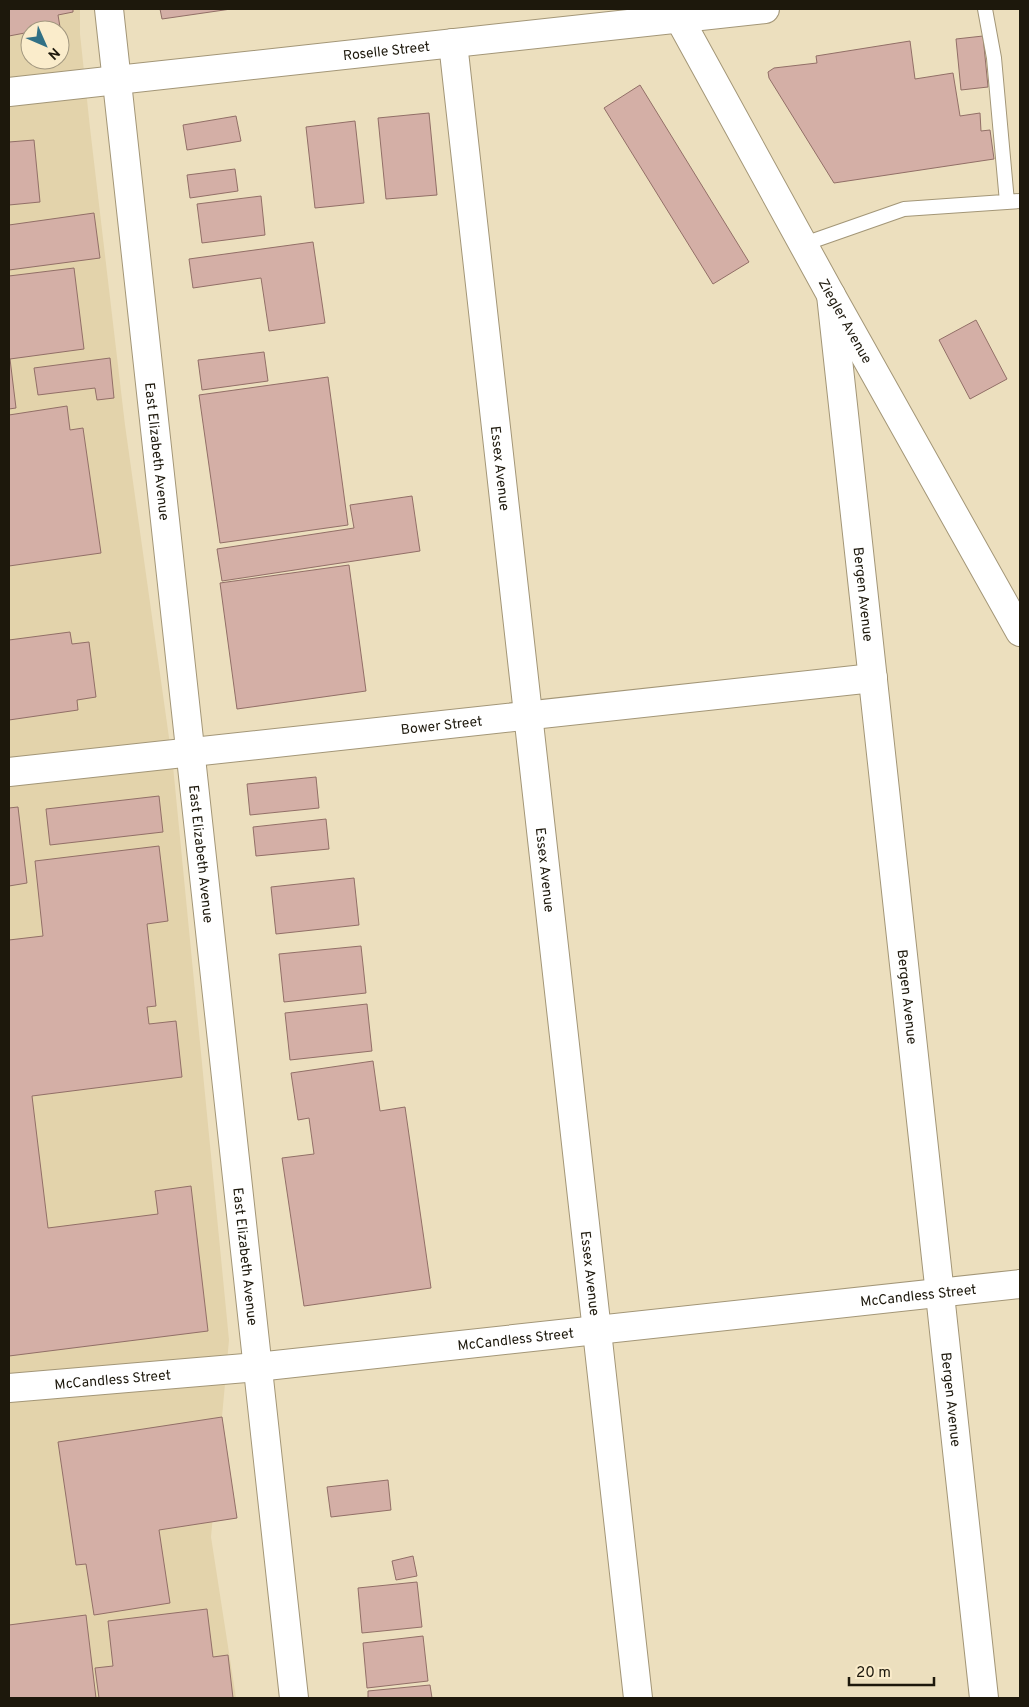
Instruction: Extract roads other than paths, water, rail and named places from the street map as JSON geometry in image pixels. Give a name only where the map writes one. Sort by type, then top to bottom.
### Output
[{"type":"street","name":"East Elizabeth Avenue","points":[[109,9],[294,1698]]},
{"type":"street","name":"Roselle Street","points":[[9,92],[453,43],[677,13],[765,9]]},
{"type":"street","name":"Ziegler Avenue","points":[[677,13],[831,295],[1020,632]]},
{"type":"street","name":"Essex Avenue","points":[[453,43],[638,1698]]},
{"type":"street","name":"Bergen Avenue","points":[[831,295],[984,1698]]},
{"type":"street","name":"Bower Street","points":[[9,772],[873,678]]},
{"type":"street","name":"McCandless Street","points":[[9,1388],[257,1367],[1020,1284]]},
{"type":"lane","points":[[804,244],[904,210],[1014,202],[994,58],[985,9]]}]
